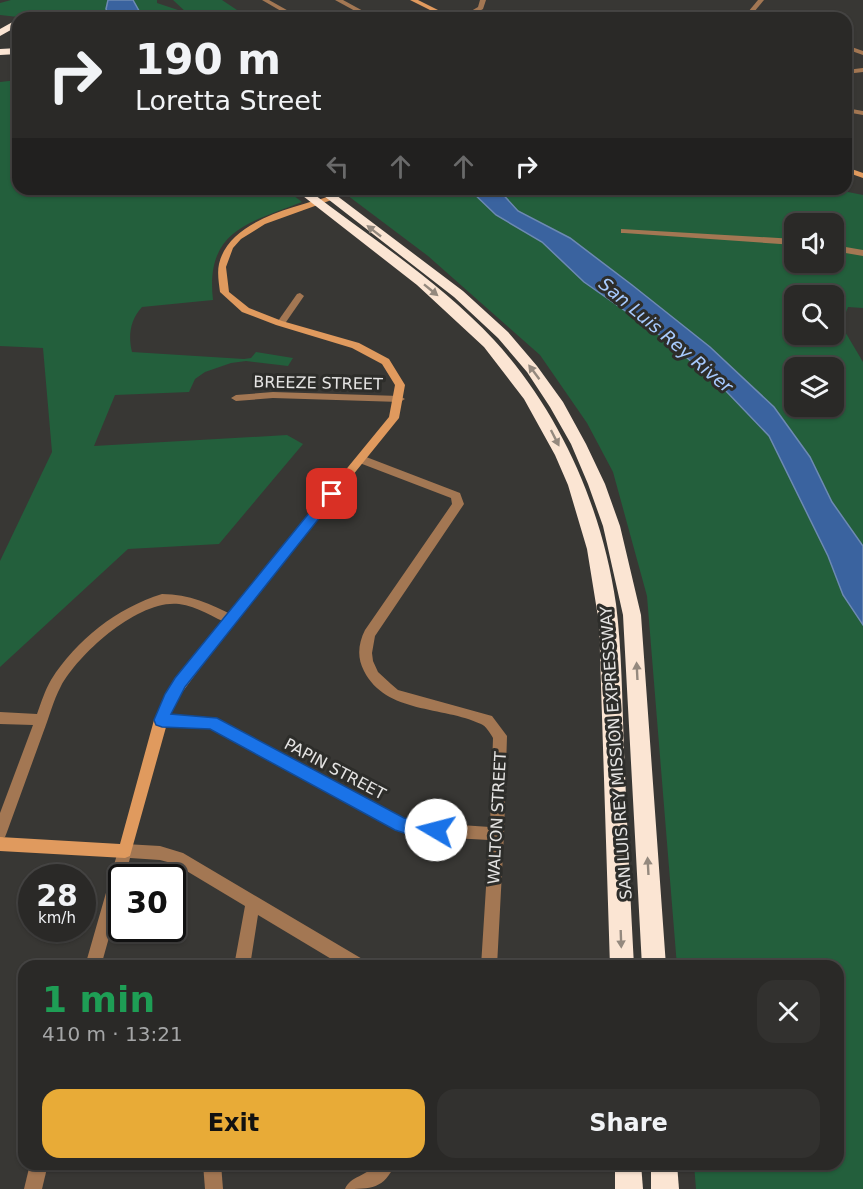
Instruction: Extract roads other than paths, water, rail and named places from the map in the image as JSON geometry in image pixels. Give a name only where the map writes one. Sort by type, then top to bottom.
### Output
[{"type":"highway","name":"SAN LUIS REY MISSION EXPRESSWAY","points":[[324,197],[489,343],[537,406],[565,458],[586,512],[597,555],[608,623],[622,960]]},
{"type":"highway","name":"SAN LUIS REY MISSION EXPRESSWAY","points":[[324,197],[470,304],[501,334],[548,390],[579,442],[596,478],[611,519],[633,615],[654,960]]},
{"type":"highway","points":[[628,1170],[629,1189]]},
{"type":"highway","points":[[664,1170],[665,1189]]},
{"type":"street","points":[[265,0],[287,12]]},
{"type":"street","points":[[338,0],[362,12]]},
{"type":"street","points":[[413,0],[438,12]]},
{"type":"street","points":[[473,12],[481,8],[483,0]]},
{"type":"street","points":[[751,12],[761,0]]},
{"type":"street","points":[[95,960],[162,720],[170,699],[230,619],[394,418],[400,399],[400,387],[396,376],[381,359],[369,351],[245,310],[225,296],[219,284],[230,246],[249,230],[324,197]]},
{"type":"street","points":[[624,231],[784,241]]},
{"type":"street","points":[[844,250],[863,253]]},
{"type":"street","points":[[281,322],[300,296]]},
{"type":"street","name":"BREEZE STREET","points":[[236,398],[273,395],[400,399]]},
{"type":"street","name":"WALTON STREET","points":[[361,459],[456,496],[458,499],[458,504],[369,634],[364,645],[364,658],[367,668],[382,686],[394,694],[487,720],[500,736],[489,960]]},
{"type":"street","points":[[0,832],[55,684],[68,664],[126,613],[140,604],[178,598],[196,603],[230,619]]},
{"type":"street","points":[[0,717],[41,720]]},
{"type":"street","name":"PAPIN STREET","points":[[162,720],[212,722],[401,825],[416,829],[497,834]]},
{"type":"street","points":[[0,844],[160,853],[178,858],[348,960]]},
{"type":"street","points":[[243,960],[253,902]]},
{"type":"street","points":[[33,1189],[38,1170]]},
{"type":"street","points":[[212,1170],[214,1189]]},
{"type":"street","points":[[354,1189],[378,1176],[382,1170]]},
{"type":"water","points":[[108,0],[133,0],[140,12],[107,12]]},
{"type":"water","name":"San Luis Rey River","points":[[475,195],[503,195],[518,211],[570,238],[710,347],[774,407],[810,457],[832,502],[863,546],[863,625],[843,595],[828,556],[769,436],[725,390],[661,336],[584,282],[542,242],[496,215]]}]
